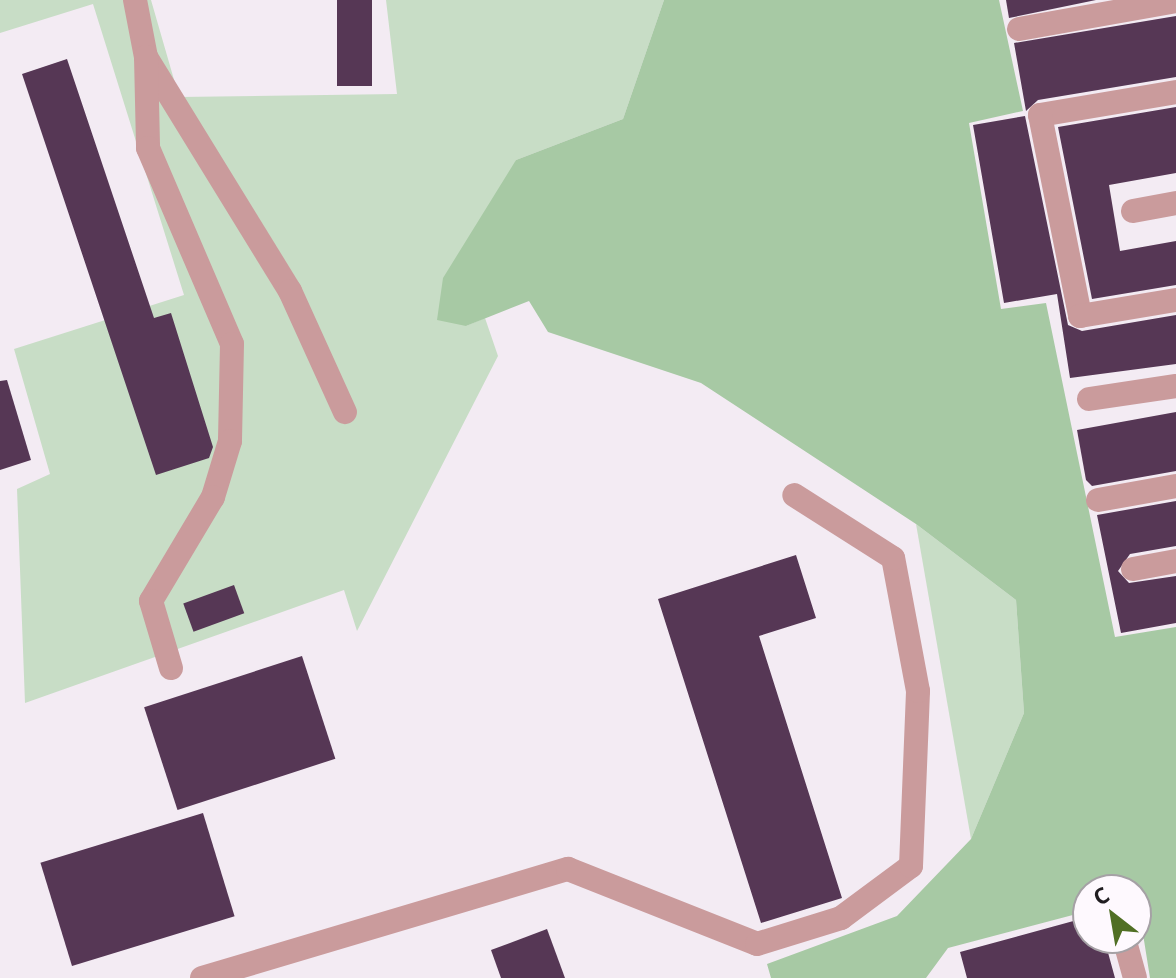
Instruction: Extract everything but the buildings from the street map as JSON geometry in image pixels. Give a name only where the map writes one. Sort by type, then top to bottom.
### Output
[{"type":"street","points":[[135,0],[146,57],[148,148],[232,344],[230,441],[213,497],[151,601],[171,668]]},
{"type":"street","points":[[1019,29],[1176,1]]},
{"type":"street","points":[[146,57],[290,291],[345,412]]},
{"type":"street","points":[[1176,92],[1040,115],[1080,316],[1176,300]]},
{"type":"street","points":[[1133,211],[1176,203]]},
{"type":"street","points":[[1089,399],[1176,386]]},
{"type":"street","points":[[1098,500],[1176,486]]},
{"type":"street","points":[[202,978],[568,869],[757,944],[841,918],[911,866],[918,691],[893,558],[794,495]]},
{"type":"street","points":[[1133,569],[1176,561]]},
{"type":"street","points":[[1128,954],[1135,978]]},
{"type":"green space","points":[[0,0],[151,0],[179,97],[397,94],[386,0],[664,0],[623,119],[516,160],[466,326],[485,318],[498,356],[357,631],[344,590],[25,703],[17,489],[50,474],[14,349],[184,295],[93,4],[0,33]]},
{"type":"green space","points":[[664,0],[999,0],[1023,111],[969,123],[1001,309],[1046,303],[1115,637],[1176,627],[1176,978],[1150,978],[1146,954],[1152,954],[1152,874],[1072,874],[1072,915],[948,948],[926,978],[771,978],[767,964],[897,916],[971,839],[1024,713],[1016,600],[916,524],[701,383],[548,332],[529,301],[466,326],[437,320],[443,278],[516,160],[623,119]]},
{"type":"green space","points":[[916,524],[1016,600],[1024,713],[971,839]]}]
